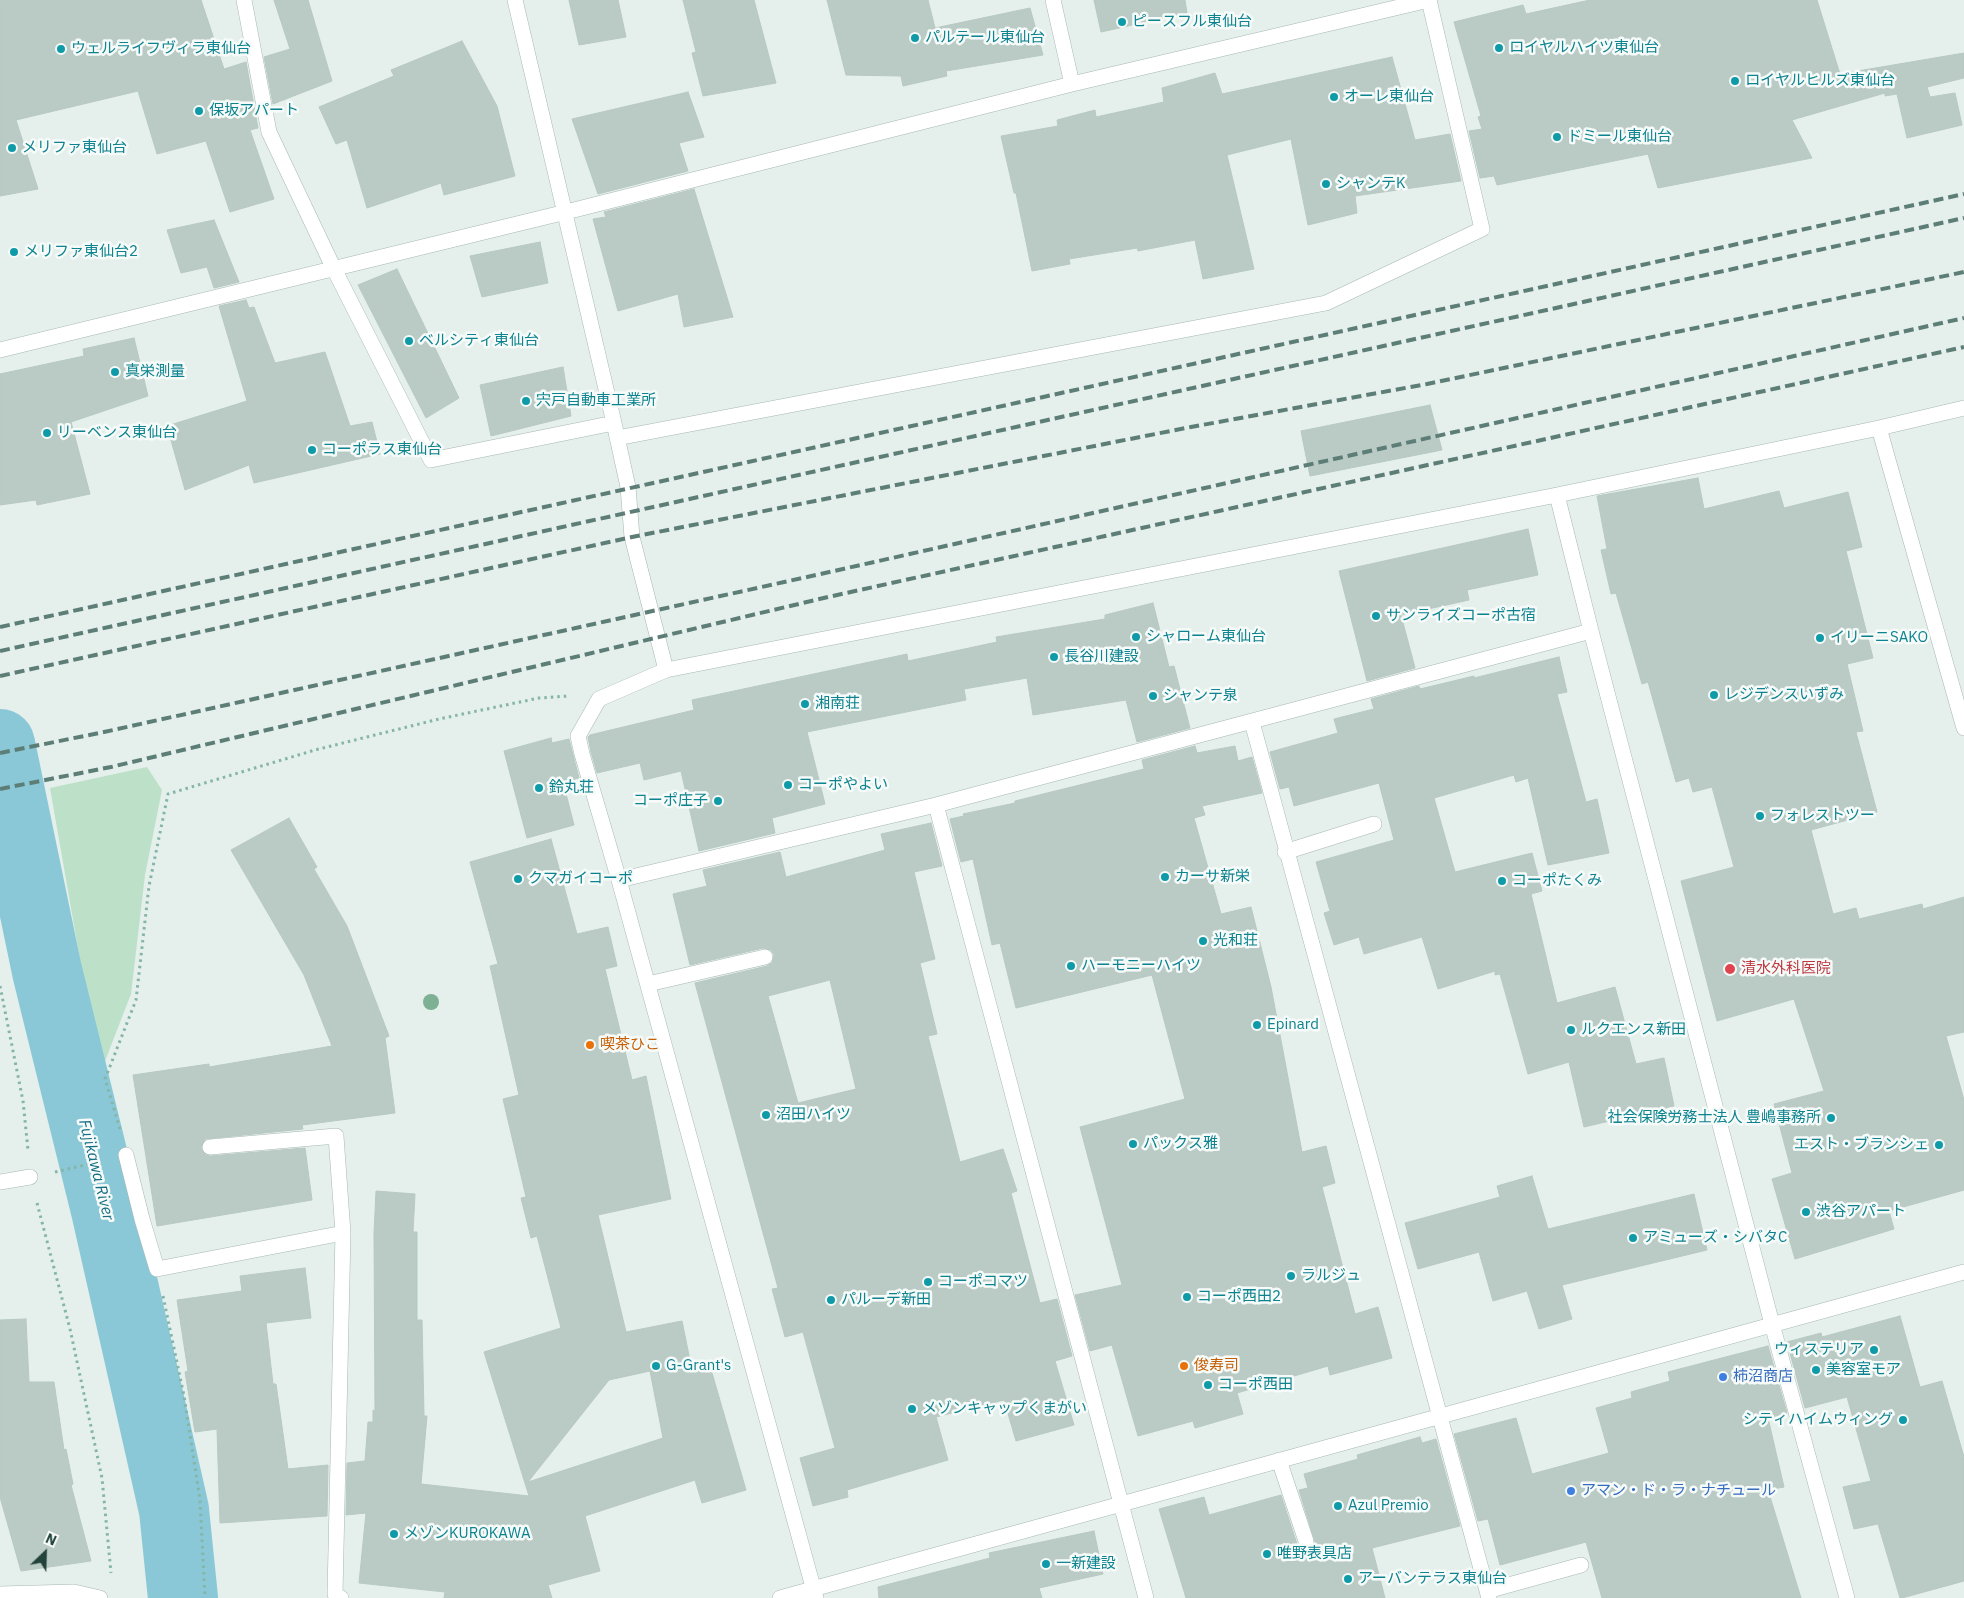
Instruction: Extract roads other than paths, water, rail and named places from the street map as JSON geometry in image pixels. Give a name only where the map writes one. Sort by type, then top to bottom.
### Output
[{"type":"street","points":[[244,0],[270,132],[334,269],[431,460],[614,423]]},
{"type":"street","points":[[515,0],[566,212],[628,487],[632,537],[666,670]]},
{"type":"street","points":[[1053,0],[1072,84]]},
{"type":"street","points":[[0,350],[566,212],[1072,84],[1429,0],[1482,229],[1326,303],[617,438]]},
{"type":"street","points":[[815,1593],[578,736],[599,699],[666,670],[1558,495],[1879,428],[1964,408]]},
{"type":"street","points":[[1879,428],[1964,728]]},
{"type":"street","points":[[1558,495],[1591,631],[1772,1324],[1847,1598]]},
{"type":"street","points":[[619,880],[936,805],[1591,631]]},
{"type":"street","points":[[1252,722],[1285,852],[1488,1594],[1581,1565]]},
{"type":"street","points":[[936,805],[1146,1598]]},
{"type":"street","points":[[1285,852],[1374,824]]},
{"type":"street","points":[[648,984],[765,957]]},
{"type":"street","points":[[210,1148],[336,1136],[343,1233],[335,1594],[341,1598]]},
{"type":"street","points":[[126,1156],[157,1268],[343,1233]]},
{"type":"street","points":[[0,1182],[30,1177]]},
{"type":"street","points":[[780,1598],[815,1593],[1121,1504],[1964,1272]]},
{"type":"street","points":[[1279,1460],[1306,1541]]},
{"type":"street","points":[[0,1594],[74,1592],[100,1598]]},
{"type":"waterway","name":"Fujikawa River","points":[[0,744],[47,971],[106,1210],[174,1510],[183,1598]]},
{"type":"railway","points":[[0,627],[1964,194]]},
{"type":"railway","points":[[0,651],[1964,218]]},
{"type":"railway","points":[[0,676],[632,537],[1191,427],[1427,384],[1964,272]]},
{"type":"railway","points":[[0,753],[104,732],[825,573],[1964,318]]},
{"type":"railway","points":[[0,789],[111,767],[828,597],[1964,347]]},
{"type":"place","name":"ピースフル東仙台","points":[[1122,22]]},
{"type":"place","name":"パルテール東仙台","points":[[915,38]]},
{"type":"place","name":"ロイヤルハイツ東仙台","points":[[1499,48]]},
{"type":"place","name":"ウェルライフヴィラ東仙台","points":[[61,49]]},
{"type":"place","name":"ロイヤルヒルズ東仙台","points":[[1735,81]]},
{"type":"place","name":"オーレ東仙台","points":[[1334,97]]},
{"type":"place","name":"保坂アパート","points":[[199,111]]},
{"type":"place","name":"ドミール東仙台","points":[[1557,137]]},
{"type":"place","name":"メリファ東仙台","points":[[12,148]]},
{"type":"place","name":"シャンテK","points":[[1326,184]]},
{"type":"place","name":"メリファ東仙台2","points":[[14,252]]},
{"type":"place","name":"ベルシティ東仙台","points":[[409,341]]},
{"type":"place","name":"真栄測量","points":[[115,372]]},
{"type":"place","name":"宍戸自動車工業所","points":[[526,401]]},
{"type":"place","name":"リーベンス東仙台","points":[[47,433]]},
{"type":"place","name":"コーポラス東仙台","points":[[312,450]]},
{"type":"place","name":"サンライズコーポ古宿","points":[[1376,616]]},
{"type":"place","name":"シャローム東仙台","points":[[1136,637]]},
{"type":"place","name":"イリーニSAKO","points":[[1820,638]]},
{"type":"place","name":"長谷川建設","points":[[1054,657]]},
{"type":"place","name":"レジデンスいずみ","points":[[1714,695]]},
{"type":"place","name":"シャンテ泉","points":[[1153,696]]},
{"type":"place","name":"湘南荘","points":[[805,704]]},
{"type":"place","name":"コーポやよい","points":[[788,785]]},
{"type":"place","name":"鈴丸荘","points":[[539,788]]},
{"type":"place","name":"コーポ庄子","points":[[718,801]]},
{"type":"place","name":"フォレストツー","points":[[1760,816]]},
{"type":"place","name":"カーサ新栄","points":[[1165,877]]},
{"type":"place","name":"クマガイコーポ","points":[[518,879]]},
{"type":"place","name":"コーポたくみ","points":[[1502,881]]},
{"type":"place","name":"光和荘","points":[[1203,941]]},
{"type":"place","name":"ハーモニーハイツ","points":[[1071,966]]},
{"type":"place","name":"清水外科医院","points":[[1730,969]]},
{"type":"place","name":"Epinard","points":[[1257,1025]]},
{"type":"place","name":"ルクエンス新田","points":[[1571,1030]]},
{"type":"place","name":"喫茶ひこ","points":[[590,1045]]},
{"type":"place","name":"沼田ハイツ","points":[[766,1115]]},
{"type":"place","name":"社会保険労務士法人 豊嶋事務所","points":[[1831,1118]]},
{"type":"place","name":"パックス雅","points":[[1133,1144]]},
{"type":"place","name":"エスト・ブランシェ","points":[[1939,1145]]},
{"type":"place","name":"渋谷アパート","points":[[1806,1212]]},
{"type":"place","name":"アミューズ・シバタC","points":[[1633,1238]]},
{"type":"place","name":"ラルジュ","points":[[1291,1276]]},
{"type":"place","name":"コーポコマツ","points":[[928,1282]]},
{"type":"place","name":"コーポ西田2","points":[[1187,1297]]},
{"type":"place","name":"パルーデ新田","points":[[831,1300]]},
{"type":"place","name":"ウィステリア","points":[[1874,1350]]},
{"type":"place","name":"G-Grant's","points":[[656,1366]]},
{"type":"place","name":"俊寿司","points":[[1184,1366]]},
{"type":"place","name":"美容室モア","points":[[1816,1370]]},
{"type":"place","name":"柿沼商店","points":[[1723,1377]]},
{"type":"place","name":"コーポ西田","points":[[1208,1385]]},
{"type":"place","name":"メゾンキャップくまがい","points":[[912,1409]]},
{"type":"place","name":"シティハイムウィング","points":[[1903,1420]]},
{"type":"place","name":"アマン・ド・ラ・ナチュール","points":[[1571,1491]]},
{"type":"place","name":"Azul Premio","points":[[1338,1506]]},
{"type":"place","name":"メゾンKUROKAWA","points":[[394,1534]]},
{"type":"place","name":"唯野表具店","points":[[1267,1554]]},
{"type":"place","name":"一新建設","points":[[1046,1564]]},
{"type":"place","name":"アーバンテラス東仙台","points":[[1348,1579]]}]
